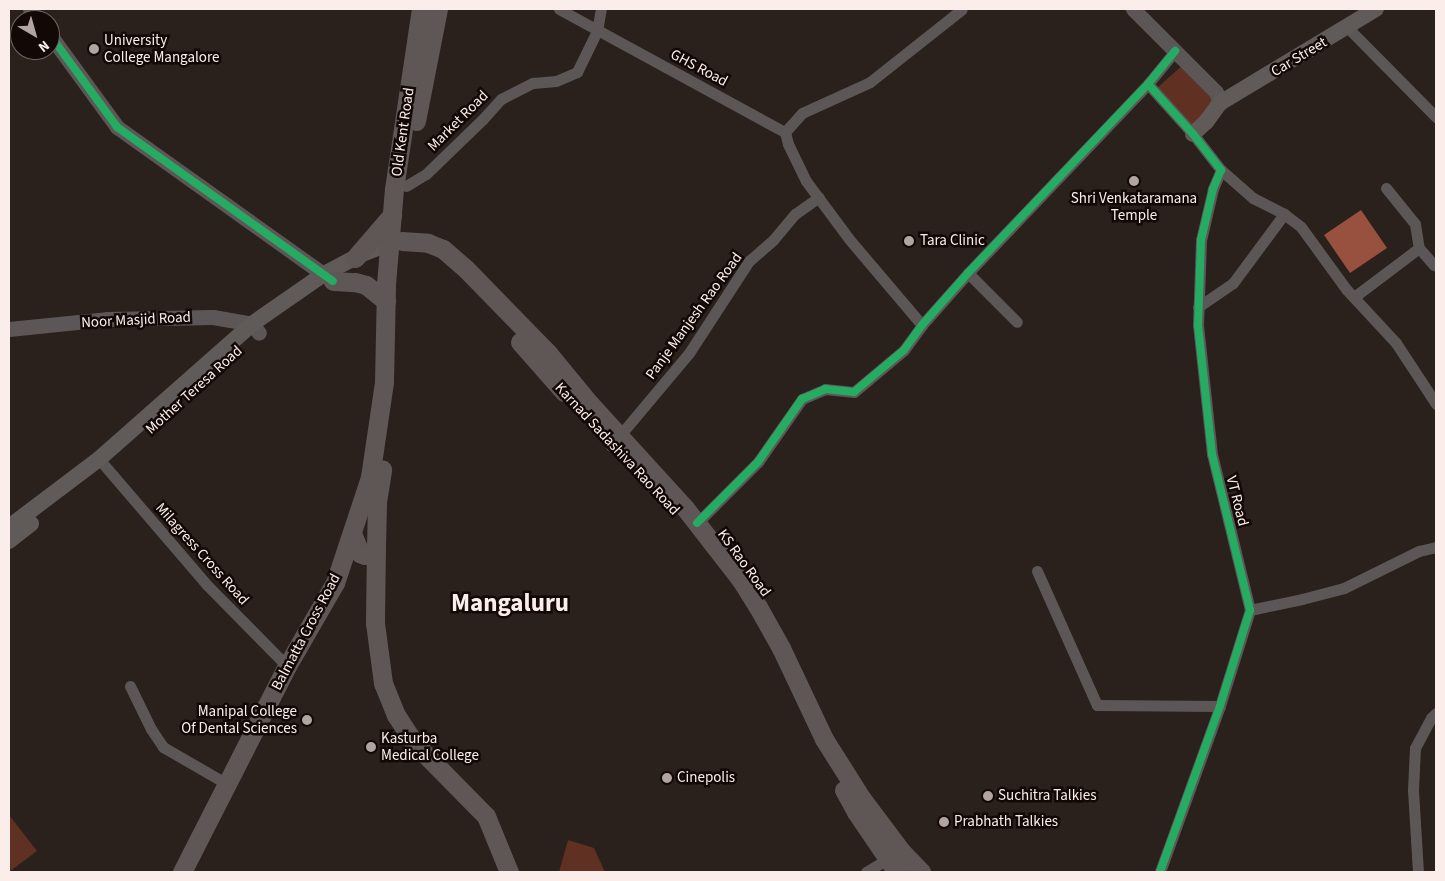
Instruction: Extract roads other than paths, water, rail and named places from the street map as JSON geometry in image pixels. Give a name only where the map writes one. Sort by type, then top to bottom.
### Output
[{"type":"main road","name":"Old Kent Road","points":[[395,248],[392,215],[421,9]]},
{"type":"main road","points":[[438,9],[409,155],[406,186],[395,248],[392,383],[376,526],[375,623],[383,683],[396,715],[414,744],[486,816],[509,872]]},
{"type":"main road","name":"Car Street","points":[[1220,103],[1376,9]]},
{"type":"main road","points":[[1193,134],[1206,122],[1220,103]]},
{"type":"main road","points":[[9,541],[102,463],[255,329],[354,258],[392,215]]},
{"type":"main road","points":[[354,258],[395,248]]},
{"type":"main road","points":[[329,277],[395,248]]},
{"type":"main road","name":"Balmatta Cross Road","points":[[182,872],[287,666],[335,583],[370,477],[384,382],[386,301],[395,248]]},
{"type":"main road","name":"Karnad Sadashiva Rao Road","points":[[395,248],[434,256],[474,291],[615,442],[721,564],[761,630],[817,743],[856,812],[893,866]]},
{"type":"main road","points":[[329,277],[366,285],[386,301]]},
{"type":"main road","name":"KS Rao Road","points":[[615,442],[697,523],[741,580],[782,648],[824,739],[862,799],[916,871]]},
{"type":"main road","points":[[9,527],[102,463]]},
{"type":"main road","points":[[352,533],[360,553],[371,555],[376,547]]},
{"type":"main road","points":[[335,583],[344,570],[354,565],[363,564],[376,574]]},
{"type":"street","name":"GHS Road","points":[[559,9],[786,132]]},
{"type":"street","name":"Market Road","points":[[406,186],[426,174],[501,99],[533,83],[556,81],[577,72],[598,31],[601,9]]},
{"type":"street","points":[[922,325],[850,239],[806,181],[788,144],[786,132],[802,113],[870,82],[962,9]]},
{"type":"street","points":[[1134,9],[1216,92],[1220,103]]},
{"type":"street","points":[[1347,27],[1436,117]]},
{"type":"street","points":[[60,49],[117,127],[329,277]]},
{"type":"street","points":[[697,523],[758,462],[782,432],[802,399],[825,389],[854,392],[904,350],[922,325],[968,273],[1148,84],[1175,51]]},
{"type":"street","points":[[1148,84],[1193,134],[1221,170],[1253,198],[1284,214],[1301,227],[1354,297],[1396,343],[1436,402]]},
{"type":"street","name":"VT Road","points":[[1221,170],[1213,189],[1201,240],[1198,325],[1212,454],[1250,610]]},
{"type":"street","points":[[1386,188],[1414,224],[1419,248],[1434,265]]},
{"type":"street","name":"Panje Manjesh Rao Road","points":[[615,442],[688,353],[749,261],[773,240],[795,214],[819,197]]},
{"type":"street","points":[[1198,307],[1233,283],[1284,214]]},
{"type":"street","points":[[1354,297],[1419,248]]},
{"type":"street","points":[[968,273],[1016,322]]},
{"type":"street","name":"Noor Masjid Road","points":[[9,329],[155,317],[213,317],[255,329]]},
{"type":"street","name":"Milagress Cross Road","points":[[102,463],[207,585],[287,666]]},
{"type":"street","points":[[1160,872],[1220,706],[1250,610],[1344,588],[1419,551],[1436,547]]},
{"type":"street","points":[[1037,571],[1097,706],[1220,706]]},
{"type":"street","points":[[130,686],[151,729],[163,748],[227,784]]},
{"type":"street","points":[[1418,872],[1413,790],[1415,748],[1431,718],[1436,713]]},
{"type":"street","points":[[866,872],[893,866]]},
{"type":"place","name":"University College Mangalore","points":[[94,49]]},
{"type":"place","name":"Shri Venkataramana Temple","points":[[1134,181]]},
{"type":"place","name":"Tara Clinic","points":[[909,241]]},
{"type":"place","name":"Manipal College Of Dental Sciences","points":[[307,720]]},
{"type":"place","name":"Kasturba Medical College","points":[[371,747]]},
{"type":"place","name":"Cinepolis","points":[[667,778]]},
{"type":"place","name":"Suchitra Talkies","points":[[988,796]]},
{"type":"place","name":"Prabhath Talkies","points":[[944,822]]},
{"type":"district","name":"Mangaluru","points":[[510,603]]}]
